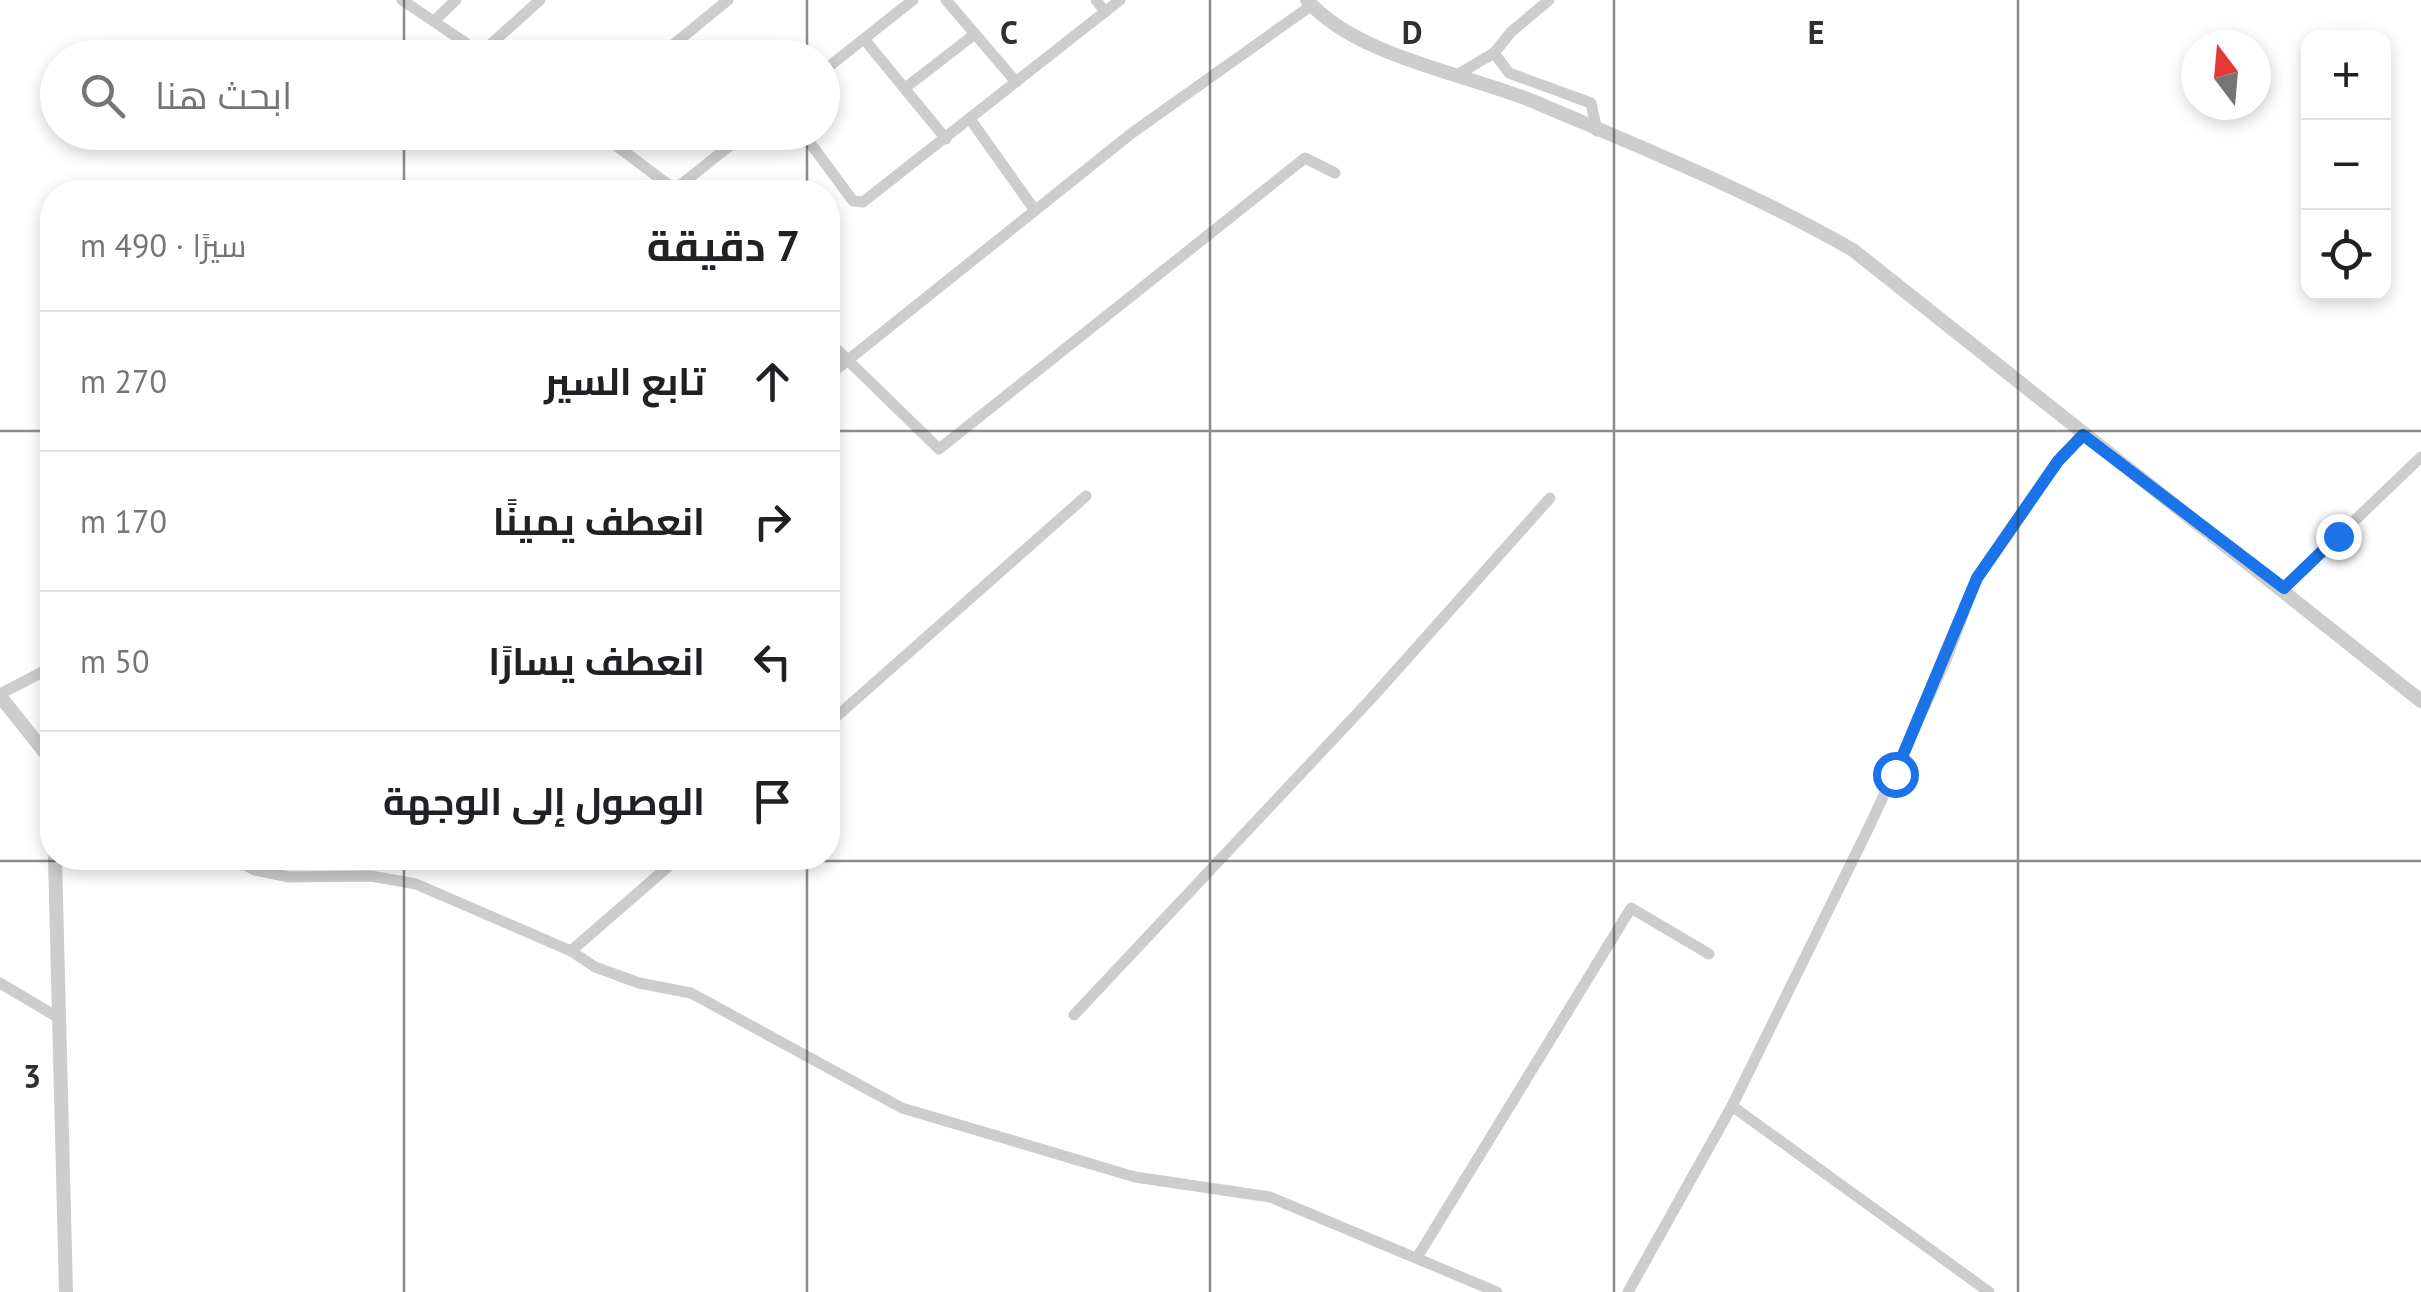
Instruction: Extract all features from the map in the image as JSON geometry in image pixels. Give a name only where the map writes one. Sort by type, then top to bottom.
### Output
[{"type":"street","points":[[402,0],[463,40]]},
{"type":"street","points":[[434,20],[456,0]]},
{"type":"street","points":[[500,40],[540,0]]},
{"type":"street","points":[[680,40],[728,0]]},
{"type":"street","points":[[840,58],[914,0]]},
{"type":"street","points":[[946,0],[1016,82]]},
{"type":"street","points":[[1096,0],[1105,12]]},
{"type":"street","points":[[840,180],[858,203],[946,139],[1120,0]]},
{"type":"street","points":[[1460,73],[1494,53],[1510,32],[1549,0]]},
{"type":"street","points":[[840,367],[1034,208],[1310,2],[1339,24],[1410,60],[1460,73],[1747,195],[1853,250],[2421,700]]},
{"type":"street","points":[[904,88],[975,34]]},
{"type":"street","points":[[864,40],[946,139]]},
{"type":"street","points":[[1494,53],[1509,72],[1591,104],[1597,131]]},
{"type":"street","points":[[970,119],[1034,208]]},
{"type":"street","points":[[622,150],[661,180]]},
{"type":"street","points":[[689,180],[725,150]]},
{"type":"street","points":[[816,150],[840,180]]},
{"type":"street","points":[[840,354],[939,448],[1305,158],[1335,173]]},
{"type":"street","points":[[1628,1292],[1732,1106],[1895,774],[1977,578],[2058,461],[2083,435]]},
{"type":"street","points":[[2284,588],[2421,457]]},
{"type":"street","points":[[840,713],[1086,496]]},
{"type":"street","points":[[1074,1015],[1369,701],[1550,498]]},
{"type":"street","points":[[40,673],[0,695],[40,746]]},
{"type":"street","points":[[55,870],[66,1292]]},
{"type":"street","points":[[255,870],[289,877],[399,879],[571,951],[595,967],[627,979],[691,993],[872,1094],[922,1115],[1135,1177],[1270,1197],[1497,1292]]},
{"type":"street","points":[[571,951],[664,870]]},
{"type":"street","points":[[1418,1256],[1631,908],[1708,954]]},
{"type":"street","points":[[0,983],[59,1018]]},
{"type":"street","points":[[1732,1106],[1990,1292]]},
{"type":"route","points":[[1895,774],[1946,660],[1977,578],[2058,461],[2083,435],[2284,588],[2338,536]]}]
